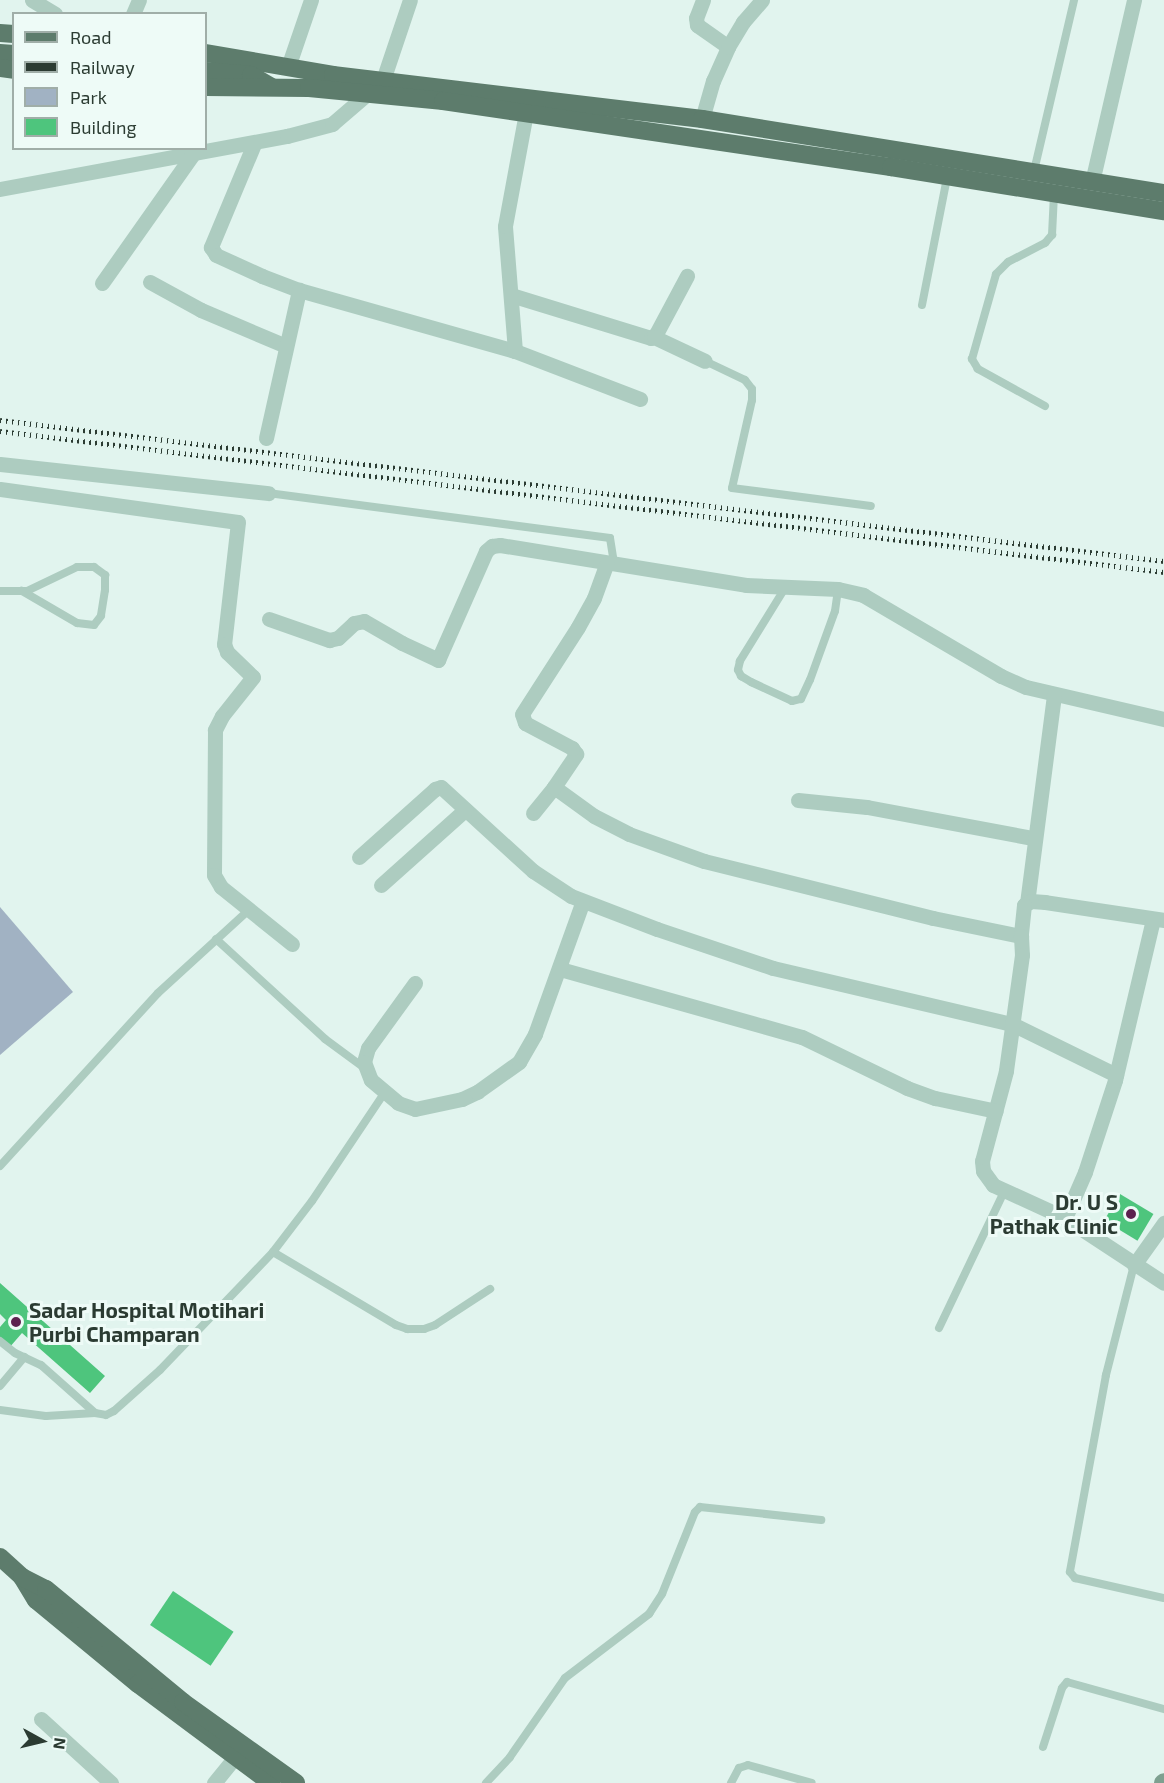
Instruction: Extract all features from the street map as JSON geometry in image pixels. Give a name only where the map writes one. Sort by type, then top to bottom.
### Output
[{"type":"main road","points":[[207,53],[383,80],[702,119],[1164,193]]},
{"type":"main road","points":[[207,71],[251,75],[281,65]]},
{"type":"main road","points":[[251,75],[273,88]]},
{"type":"main road","points":[[207,87],[309,88],[526,113],[1164,211]]},
{"type":"main road","points":[[0,1557],[22,1577],[36,1600],[138,1684],[271,1783]]},
{"type":"main road","points":[[22,1577],[46,1588],[183,1702],[296,1783]]},
{"type":"street","points":[[32,0],[52,12]]},
{"type":"street","points":[[281,65],[311,0]]},
{"type":"street","points":[[383,80],[410,0]]},
{"type":"street","points":[[703,0],[696,18],[697,25],[728,47]]},
{"type":"street","points":[[702,119],[713,81],[728,47],[743,22],[762,0]]},
{"type":"street","points":[[1092,182],[1134,0]]},
{"type":"street","points":[[0,189],[254,144],[332,124],[367,94]]},
{"type":"street","points":[[515,351],[506,226],[526,113]]},
{"type":"street","points":[[254,144],[211,250],[262,276],[299,290],[515,351],[640,399]]},
{"type":"street","points":[[102,283],[193,154]]},
{"type":"street","points":[[654,337],[687,276]]},
{"type":"street","points":[[150,282],[201,310],[286,346]]},
{"type":"street","points":[[266,438],[299,290]]},
{"type":"street","points":[[511,295],[645,337],[654,337],[705,361]]},
{"type":"street","points":[[0,464],[268,493]]},
{"type":"street","points":[[0,489],[238,522],[225,644],[227,652],[250,671],[253,677],[222,716],[215,730],[214,868],[216,879],[221,887],[292,944]]},
{"type":"street","points":[[269,619],[329,640],[338,638],[357,621],[364,621],[436,661],[442,657],[486,551],[492,546],[746,585],[838,589],[871,598],[1001,676],[1054,695],[1164,720]]},
{"type":"street","points":[[533,813],[554,787],[575,757],[576,752],[525,723],[522,714],[578,627],[611,563]]},
{"type":"street","points":[[1054,695],[1033,838],[1027,903],[1022,913],[1022,955],[1006,1071],[996,1111],[987,1134],[982,1161],[986,1178],[1004,1192],[1065,1218],[1164,1283]]},
{"type":"street","points":[[554,787],[594,816],[629,834],[692,857],[933,918],[1021,936]]},
{"type":"street","points":[[359,857],[435,789],[443,788],[533,871],[556,887],[583,901],[773,968],[1012,1024],[1116,1075]]},
{"type":"street","points":[[798,800],[867,807],[1033,838]]},
{"type":"street","points":[[381,885],[465,810]]},
{"type":"street","points":[[415,983],[368,1048],[364,1068],[371,1080],[403,1107],[421,1108],[477,1092],[509,1070],[528,1048],[560,969],[583,901]]},
{"type":"street","points":[[1027,903],[1045,902],[1158,919],[1116,1075],[1085,1172],[1065,1218]]},
{"type":"street","points":[[560,969],[802,1037],[907,1088],[935,1098],[996,1111]]},
{"type":"street","points":[[1134,1265],[1164,1223]]},
{"type":"street","points":[[41,1719],[111,1783]]},
{"type":"street","points":[[214,1783],[235,1757]]},
{"type":"lane","points":[[1033,172],[1074,0]]},
{"type":"lane","points":[[922,305],[947,176]]},
{"type":"lane","points":[[1045,406],[978,369],[972,358],[996,274],[1008,262],[1050,240],[1053,227],[1054,193]]},
{"type":"lane","points":[[705,361],[745,380],[752,389],[752,400],[732,488],[871,506]]},
{"type":"lane","points":[[268,493],[610,538],[611,563]]},
{"type":"lane","points":[[0,591],[22,591],[77,567],[94,567],[105,575],[101,616],[94,625],[77,623],[22,591]]},
{"type":"lane","points":[[784,588],[740,661],[738,670],[741,676],[751,682],[792,701],[801,699],[810,680],[835,611],[838,589]]},
{"type":"lane","points":[[0,1166],[158,993],[249,910]]},
{"type":"lane","points":[[216,939],[325,1039],[364,1068]]},
{"type":"lane","points":[[0,1410],[46,1416],[95,1413],[106,1415],[114,1411],[160,1370],[273,1252],[312,1201],[384,1092]]},
{"type":"lane","points":[[939,1328],[1004,1192]]},
{"type":"lane","points":[[273,1252],[396,1325],[407,1329],[424,1329],[435,1325],[490,1288]]},
{"type":"lane","points":[[1134,1265],[1106,1375],[1070,1572],[1076,1578],[1164,1598]]},
{"type":"lane","points":[[0,1341],[41,1365],[95,1413]]},
{"type":"lane","points":[[0,1386],[24,1357]]},
{"type":"lane","points":[[486,1783],[510,1757],[565,1678],[649,1614],[662,1594],[699,1507],[821,1520]]},
{"type":"lane","points":[[1043,1747],[1062,1688],[1067,1682],[1164,1709]]},
{"type":"lane","points":[[731,1783],[739,1768],[748,1765],[812,1783]]},
{"type":"green space","points":[[0,907],[73,992],[0,1055]]},
{"type":"building","points":[[1120,1194],[1153,1214],[1137,1241],[1104,1221]]},
{"type":"building","points":[[0,1283],[105,1376],[90,1393],[22,1333],[9,1348],[0,1339],[0,1327],[6,1320],[0,1314]]},
{"type":"building","points":[[173,1591],[234,1632],[211,1666],[150,1625]]},
{"type":"railway","points":[[0,420],[1164,561]]},
{"type":"railway","points":[[0,431],[1164,572]]},
{"type":"place","name":"Dr. U S Pathak Clinic","points":[[1131,1214]]},
{"type":"place","name":"Sadar Hospital Motihari Purbi Champaran","points":[[16,1322]]}]
